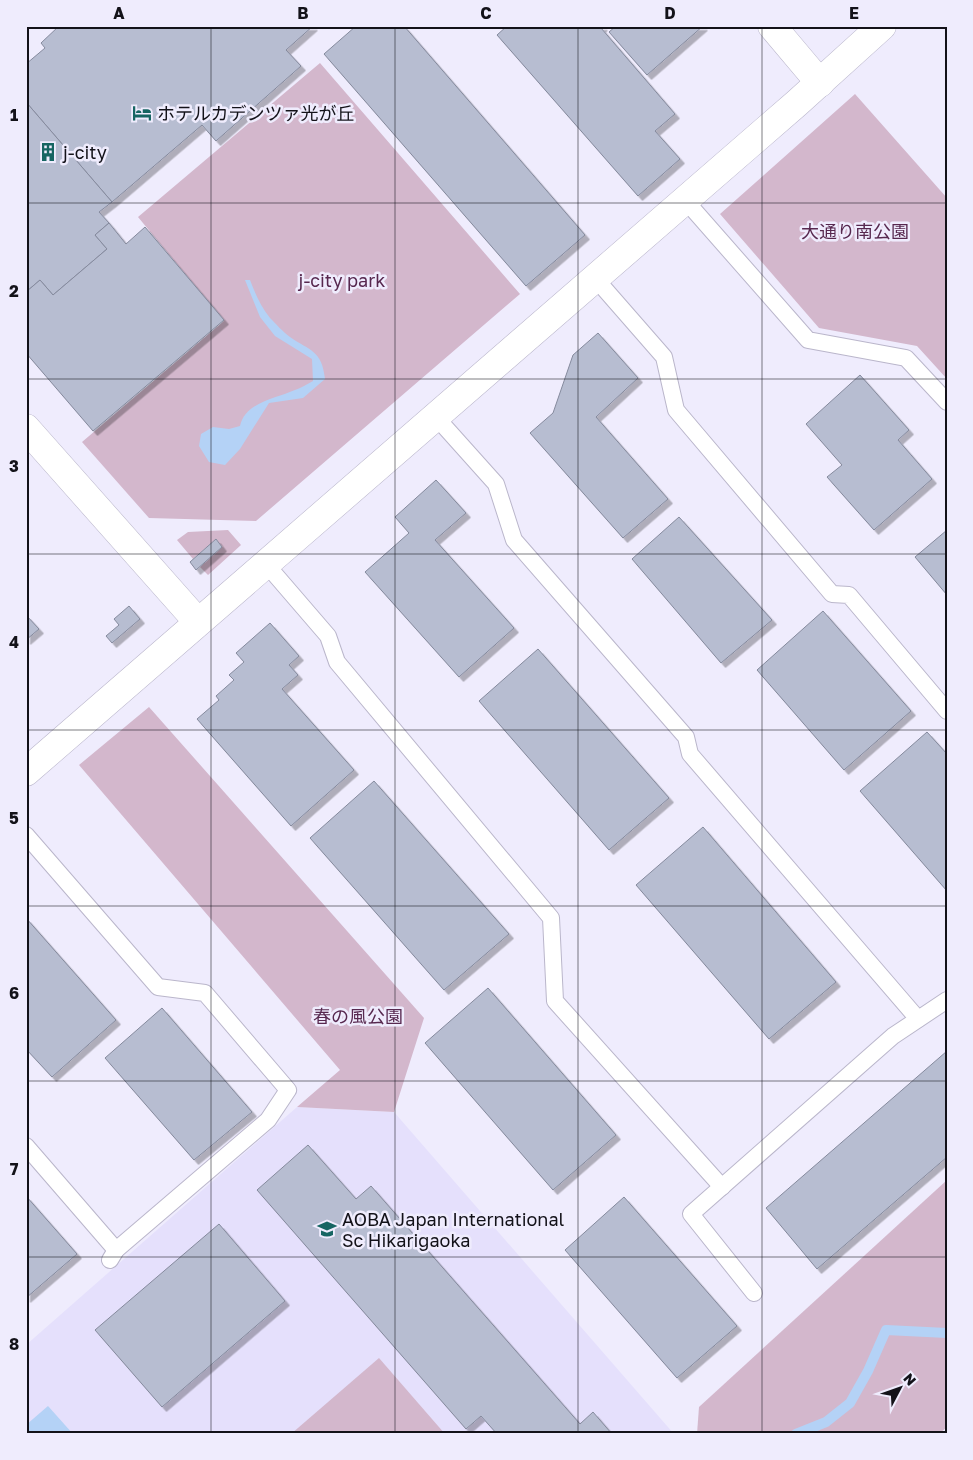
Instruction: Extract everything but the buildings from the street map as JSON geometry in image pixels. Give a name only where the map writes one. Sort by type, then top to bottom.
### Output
[{"type":"street","points":[[772,26],[820,83]]},
{"type":"street","points":[[26,772],[820,83],[882,26]]},
{"type":"street","points":[[26,428],[198,622]]},
{"type":"lane","points":[[685,200],[808,340],[906,358],[947,402]]},
{"type":"lane","points":[[595,278],[664,358],[676,410],[832,594],[849,595],[947,711]]},
{"type":"lane","points":[[436,417],[496,484],[514,540],[686,737],[690,754],[918,1019]]},
{"type":"lane","points":[[266,564],[328,636],[337,662],[550,918],[555,1001],[722,1187]]},
{"type":"lane","points":[[26,835],[158,988],[205,993],[288,1090],[268,1120],[113,1255],[26,1146]]},
{"type":"lane","points":[[754,1293],[690,1214],[893,1036],[947,1000]]},
{"type":"shaded area","name":"AOBA Japan International Sc Hikarigaoka","points":[[297,1107],[394,1112],[674,1434],[26,1434],[26,1345]]},
{"type":"green space","name":"j-city park","points":[[320,63],[520,294],[256,521],[149,518],[82,442],[224,321],[138,217]]},
{"type":"green space","name":"大通り南公園","points":[[855,94],[947,198],[947,379],[917,346],[819,328],[720,214]]},
{"type":"green space","points":[[228,530],[241,545],[208,575],[200,567],[222,547],[216,539],[193,559],[177,540],[188,532]]},
{"type":"green space","name":"春の風公園","points":[[149,707],[424,1018],[394,1112],[297,1107],[340,1070],[79,765]]},
{"type":"green space","points":[[947,1180],[947,1427],[939,1434],[697,1434],[699,1407]]},
{"type":"green space","points":[[379,1358],[445,1434],[291,1434]]},
{"type":"water","points":[[245,280],[250,280],[261,305],[270,318],[287,335],[314,352],[321,362],[325,379],[303,398],[269,403],[240,449],[225,465],[209,462],[199,446],[201,434],[213,427],[229,429],[240,426],[248,411],[255,406],[313,381],[312,359],[275,336],[260,317]]},
{"type":"water","points":[[48,1406],[73,1434],[26,1434],[26,1425]]},
{"type":"waterway","points":[[796,1434],[826,1422],[850,1403],[868,1371],[886,1330],[947,1333]]},
{"type":"place","name":"ホテルカデンツァ光が丘","points":[[142,113]]},
{"type":"place","name":"j-city","points":[[48,152]]},
{"type":"place","name":"AOBA Japan International Sc Hikarigaoka","points":[[327,1229]]}]
